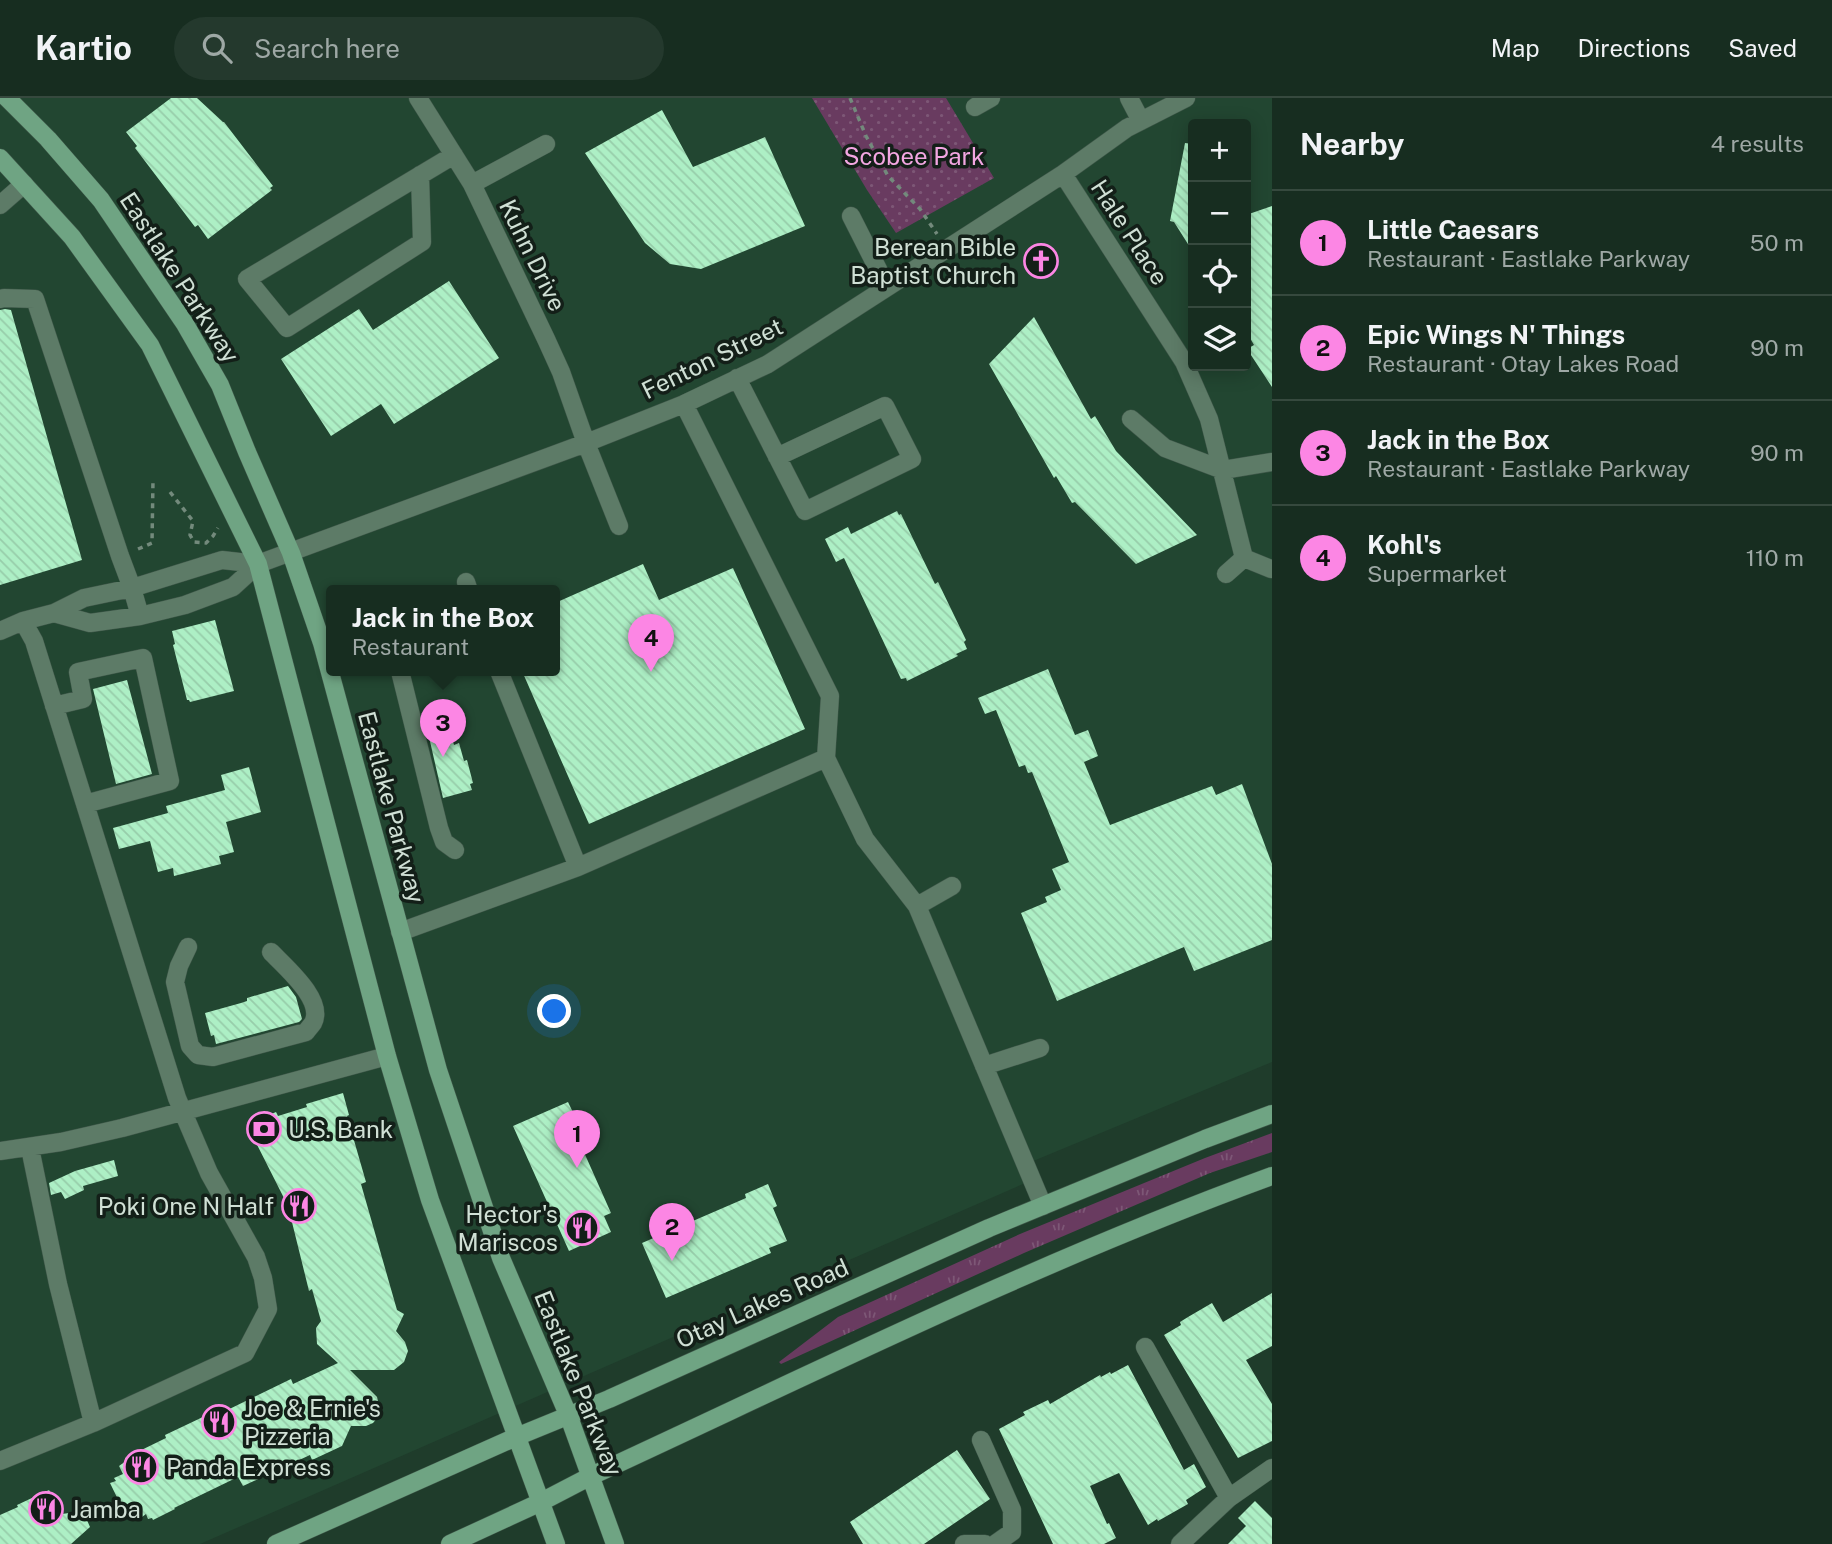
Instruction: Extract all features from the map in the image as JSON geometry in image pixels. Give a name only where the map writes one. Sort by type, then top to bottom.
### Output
[{"type":"main road","name":"Eastlake Parkway","points":[[7,98],[48,139],[101,200],[185,324],[220,385],[291,553],[326,658]]},
{"type":"main road","points":[[0,158],[72,237],[150,345],[258,564],[387,1056],[430,1200],[556,1544]]},
{"type":"main road","name":"Eastlake Parkway","points":[[331,676],[438,1070],[501,1258],[569,1417],[615,1544]]},
{"type":"main road","name":"Otay Lakes Road","points":[[276,1544],[516,1437],[569,1417],[989,1228],[1272,1114]]},
{"type":"main road","points":[[450,1544],[1010,1282],[1272,1176]]},
{"type":"street","name":"Kuhn Drive","points":[[418,98],[472,184],[547,339],[619,526]]},
{"type":"street","points":[[1129,98],[1141,121]]},
{"type":"street","name":"Fenton Street","points":[[258,564],[586,443],[684,404],[768,364],[1063,174],[1127,128],[1186,98]]},
{"type":"street","points":[[472,184],[545,144]]},
{"type":"street","points":[[420,175],[422,242],[287,328],[247,279],[420,175],[454,155]]},
{"type":"street","name":"Hale Place","points":[[1063,174],[1184,362],[1209,419],[1244,558]]},
{"type":"street","points":[[0,205],[24,184]]},
{"type":"street","points":[[851,216],[887,287]]},
{"type":"street","points":[[0,299],[36,299],[140,616]]},
{"type":"street","points":[[737,378],[805,511],[912,459],[885,406],[778,457]]},
{"type":"street","points":[[684,404],[830,696],[826,758],[865,839],[917,906],[1043,1206]]},
{"type":"street","points":[[1131,419],[1165,448],[1223,470],[1272,462]]},
{"type":"street","points":[[1226,574],[1244,558],[1271,569]]},
{"type":"street","points":[[0,631],[23,621],[54,613],[84,598],[132,588],[222,560],[258,564]]},
{"type":"street","points":[[54,613],[90,623],[140,616],[184,605],[233,587],[258,564]]},
{"type":"street","points":[[0,1461],[93,1423],[245,1353],[268,1309],[256,1256],[209,1173],[182,1112],[34,641],[23,621]]},
{"type":"street","points":[[54,706],[83,699],[78,672],[143,658],[170,781],[85,804]]},
{"type":"street","points":[[401,676],[439,828],[444,842],[455,850]]},
{"type":"street","points":[[501,676],[578,867]]},
{"type":"street","points":[[400,932],[578,867],[826,758]]},
{"type":"street","points":[[917,906],[953,886]]},
{"type":"street","points":[[187,947],[175,982],[191,1046],[198,1055],[213,1057],[306,1032],[314,1022],[316,1009],[304,987],[271,952]]},
{"type":"street","points":[[984,1066],[1040,1048]]},
{"type":"street","points":[[0,1151],[61,1142],[387,1056]]},
{"type":"street","points":[[30,1148],[58,1284],[93,1423]]},
{"type":"street","points":[[1145,1348],[1229,1498]]},
{"type":"street","points":[[981,1440],[1012,1510],[1012,1532],[995,1544]]},
{"type":"street","points":[[1180,1544],[1229,1498],[1272,1468]]},
{"type":"street","points":[[964,1544],[985,1544]]},
{"type":"path","points":[[850,98],[866,136],[888,176],[920,209],[947,249]]},
{"type":"path","points":[[133,551],[152,543],[153,480]]},
{"type":"path","points":[[170,492],[192,521],[190,535],[194,542],[206,543],[214,536],[219,526]]},
{"type":"shaded area","points":[[0,98],[1272,98],[1272,1062],[1026,1164],[1032,1180],[200,1544],[0,1544]]},
{"type":"green space","name":"Scobee Park","points":[[812,98],[946,98],[994,178],[896,233]]},
{"type":"green space","points":[[1272,1133],[1272,1152],[1210,1173],[1024,1253],[781,1364],[779,1362],[838,1317],[1020,1234]]},
{"type":"building","points":[[171,98],[197,98],[224,122],[273,186],[270,188],[272,190],[208,239],[198,225],[195,227],[135,148],[137,146],[126,132]]},
{"type":"building","points":[[662,110],[693,167],[765,137],[805,226],[701,269],[670,264],[645,243],[585,153]]},
{"type":"building","points":[[1185,143],[1188,143],[1188,244],[1174,222],[1170,221]]},
{"type":"building","points":[[1272,206],[1272,387],[1251,355],[1251,347],[1254,345],[1251,340],[1251,213]]},
{"type":"building","points":[[449,281],[499,358],[394,424],[381,404],[331,436],[281,359],[359,309],[373,330]]},
{"type":"building","points":[[0,310],[11,310],[82,560],[0,585]]},
{"type":"building","points":[[1034,317],[1091,419],[1095,416],[1116,451],[1197,535],[1136,564],[1075,502],[1072,503],[1056,476],[1054,478],[989,364]]},
{"type":"building","points":[[897,511],[901,514],[935,584],[938,582],[966,640],[964,642],[967,649],[907,681],[906,678],[901,679],[844,558],[836,562],[825,539],[848,527],[851,534]]},
{"type":"building","points":[[643,564],[659,600],[733,568],[805,729],[589,824],[524,676],[560,676],[560,601]]},
{"type":"building","points":[[215,620],[234,691],[190,702],[187,700],[173,645],[172,631]]},
{"type":"building","points":[[1048,669],[1075,735],[1088,730],[1098,756],[1084,762],[1110,825],[1212,786],[1216,795],[1242,784],[1272,864],[1272,940],[1194,971],[1184,947],[1057,1001],[1021,913],[1047,902],[1045,897],[1061,890],[1052,869],[1069,862],[1032,772],[1028,773],[1025,765],[1019,767],[996,710],[985,714],[978,698]]},
{"type":"building","points":[[127,680],[152,774],[116,784],[93,689]]},
{"type":"building","points":[[446,719],[454,745],[459,743],[464,761],[467,760],[473,783],[470,784],[472,790],[443,798],[426,724]]},
{"type":"building","points":[[249,767],[261,812],[226,822],[234,852],[219,856],[221,864],[174,876],[173,868],[158,872],[150,841],[119,849],[113,828],[168,813],[166,806],[225,790],[221,775]]},
{"type":"building","points":[[288,986],[296,997],[302,1019],[299,1022],[216,1044],[205,1013]]},
{"type":"building","points":[[343,1093],[366,1182],[361,1184],[397,1310],[404,1314],[396,1331],[408,1351],[404,1362],[394,1370],[350,1370],[377,1397],[380,1409],[378,1417],[366,1426],[351,1426],[342,1446],[312,1460],[310,1455],[243,1486],[238,1477],[153,1520],[148,1519],[146,1514],[142,1517],[139,1510],[126,1516],[110,1483],[123,1474],[119,1466],[126,1461],[125,1458],[205,1416],[207,1420],[291,1379],[293,1384],[338,1363],[317,1344],[316,1328],[321,1321],[312,1289],[309,1291],[288,1206],[247,1125],[276,1112],[278,1116]]},
{"type":"building","points":[[568,1102],[581,1129],[575,1132],[611,1213],[604,1216],[611,1232],[569,1251],[513,1126]]},
{"type":"building","points":[[114,1160],[118,1176],[83,1186],[84,1190],[65,1199],[61,1192],[51,1195],[49,1183],[75,1171]]},
{"type":"building","points":[[768,1184],[777,1206],[773,1208],[787,1241],[769,1248],[771,1253],[666,1298],[642,1243],[746,1198],[745,1194]]},
{"type":"building","points":[[1272,1293],[1272,1346],[1246,1360],[1272,1404],[1272,1441],[1238,1458],[1164,1335],[1212,1303],[1223,1322]]},
{"type":"building","points":[[1128,1365],[1184,1470],[1194,1464],[1206,1487],[1186,1500],[1188,1504],[1148,1525],[1119,1473],[1090,1486],[1116,1538],[1104,1544],[1053,1544],[999,1429],[1025,1415],[1023,1412],[1048,1400],[1050,1404],[1100,1375],[1111,1374]]},
{"type":"building","points":[[957,1450],[990,1499],[924,1544],[863,1544],[850,1522]]},
{"type":"building","points":[[49,1490],[62,1514],[83,1511],[90,1527],[71,1544],[0,1544],[0,1515]]},
{"type":"building","points":[[1255,1501],[1272,1518],[1272,1544],[1228,1544],[1246,1526],[1238,1518]]},
{"type":"place","name":"Berean Bible Baptist Church","points":[[1041,261]]},
{"type":"place","name":"Kohl's","points":[[651,672]]},
{"type":"place","name":"Jack in the Box","points":[[443,757]]},
{"type":"place","name":"U.S. Bank","points":[[264,1129]]},
{"type":"place","name":"Little Caesars","points":[[577,1168]]},
{"type":"place","name":"Poki One N Half","points":[[299,1206]]},
{"type":"place","name":"Hector's Mariscos","points":[[582,1228]]},
{"type":"place","name":"Epic Wings N' Things","points":[[672,1261]]},
{"type":"place","name":"Joe & Ernie's Pizzeria","points":[[219,1422]]},
{"type":"place","name":"Panda Express","points":[[141,1467]]},
{"type":"place","name":"Jamba","points":[[46,1509]]}]
